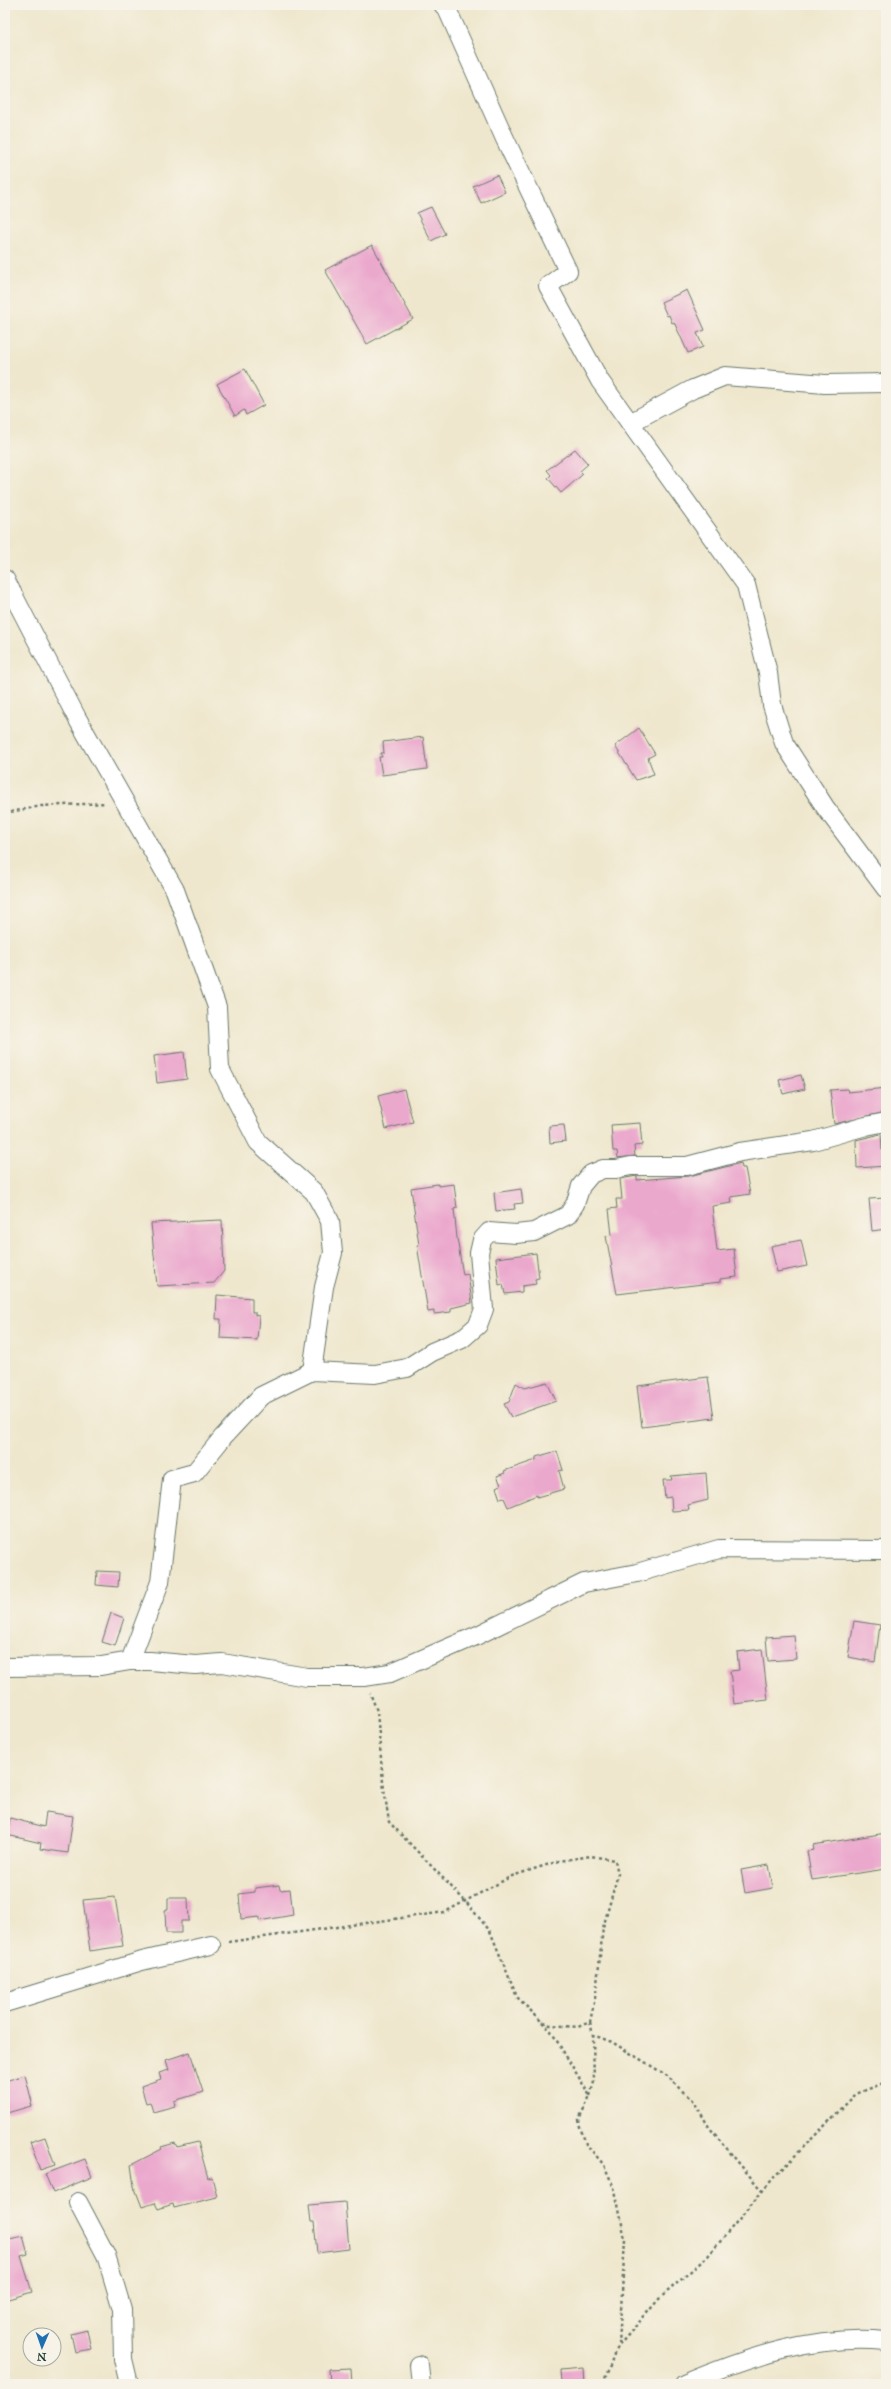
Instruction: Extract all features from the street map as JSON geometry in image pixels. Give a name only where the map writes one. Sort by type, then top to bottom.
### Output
[{"type":"street","points":[[443,5],[447,9],[505,139],[568,271],[548,286],[600,381],[746,585],[768,673],[772,705],[784,743],[825,807],[886,889]]},
{"type":"street","points":[[630,423],[693,390],[724,376],[825,384],[886,383]]},
{"type":"street","points":[[5,579],[78,718],[175,890],[217,1007],[220,1069],[258,1142],[314,1192],[330,1221],[333,1253],[324,1286],[312,1371]]},
{"type":"street","points":[[130,1661],[160,1582],[172,1479],[194,1473],[222,1437],[261,1396],[312,1371],[376,1374],[407,1368],[432,1352],[462,1339],[478,1325],[484,1308],[479,1253],[482,1240],[489,1232],[516,1234],[534,1232],[568,1215],[575,1204],[581,1186],[591,1174],[603,1169],[616,1169],[631,1166],[687,1166],[740,1152],[813,1141],[886,1122]]},
{"type":"street","points":[[5,1667],[101,1666],[130,1661],[150,1661],[196,1666],[222,1664],[307,1677],[364,1677],[390,1673],[478,1635],[584,1583],[637,1573],[719,1549],[886,1550]]},
{"type":"street","points":[[5,2003],[142,1961],[211,1945]]},
{"type":"street","points":[[78,2202],[106,2255],[122,2309],[122,2359],[129,2384]]},
{"type":"street","points":[[684,2384],[734,2364],[811,2343],[871,2339],[886,2341]]},
{"type":"street","points":[[419,2365],[421,2384]]},
{"type":"path","points":[[5,813],[41,806],[100,803],[127,804]]},
{"type":"path","points":[[364,1677],[377,1710],[383,1782],[390,1822],[466,1902],[490,1931],[517,1997],[551,2031],[590,2096]]},
{"type":"path","points":[[211,1945],[445,1912],[512,1876],[559,1861],[591,1856],[616,1860],[618,1874],[603,1928],[596,1992],[590,2022],[593,2035],[594,2082],[590,2096],[580,2119],[580,2127],[586,2144],[604,2165],[614,2190],[625,2239],[619,2346]]},
{"type":"path","points":[[541,2021],[550,2025],[578,2027],[590,2022]]},
{"type":"path","points":[[593,2035],[612,2042],[666,2075],[693,2100],[709,2127],[762,2191]]},
{"type":"path","points":[[604,2384],[619,2346],[658,2299],[708,2256],[762,2191],[856,2094],[886,2082]]},
{"type":"building","points":[[497,175],[505,192],[481,203],[473,186]]},
{"type":"building","points":[[431,207],[445,234],[431,241],[417,213]]},
{"type":"building","points":[[372,245],[413,319],[367,344],[325,270]]},
{"type":"building","points":[[687,290],[705,330],[697,333],[703,347],[688,353],[674,322],[672,323],[669,315],[667,316],[661,302]]},
{"type":"building","points":[[245,369],[264,405],[246,415],[244,410],[235,416],[217,384]]},
{"type":"building","points":[[575,449],[588,464],[580,471],[583,474],[561,493],[548,478],[551,475],[547,470]]},
{"type":"building","points":[[639,728],[655,754],[648,758],[654,774],[636,780],[615,746]]},
{"type":"building","points":[[423,737],[427,769],[382,775],[379,757],[382,757],[381,753],[384,753],[383,742]]},
{"type":"building","points":[[184,1052],[187,1079],[157,1083],[154,1056]]},
{"type":"building","points":[[801,1075],[805,1089],[783,1094],[779,1080]]},
{"type":"building","points":[[886,1088],[886,1112],[834,1124],[830,1090],[847,1089],[848,1092]]},
{"type":"building","points":[[404,1089],[413,1122],[386,1129],[378,1096]]},
{"type":"building","points":[[640,1123],[642,1145],[634,1146],[635,1156],[618,1158],[617,1151],[613,1151],[611,1125]]},
{"type":"building","points":[[564,1125],[566,1141],[550,1143],[549,1126]]},
{"type":"building","points":[[881,1134],[882,1150],[886,1150],[886,1166],[857,1168],[856,1140]]},
{"type":"building","points":[[741,1163],[742,1168],[745,1168],[750,1194],[731,1197],[732,1203],[712,1206],[717,1251],[734,1249],[737,1277],[720,1279],[720,1282],[617,1294],[606,1236],[612,1235],[609,1209],[617,1208],[616,1199],[622,1199],[620,1179],[637,1176],[637,1180],[689,1176]]},
{"type":"building","points":[[438,1184],[438,1186],[454,1184],[457,1208],[454,1209],[457,1238],[463,1275],[468,1274],[472,1303],[451,1308],[451,1312],[434,1314],[434,1311],[428,1312],[417,1245],[419,1245],[411,1188]]},
{"type":"building","points":[[521,1189],[523,1203],[514,1204],[515,1209],[496,1211],[494,1193]]},
{"type":"building","points":[[886,1198],[886,1229],[872,1231],[869,1199]]},
{"type":"building","points":[[222,1220],[224,1271],[214,1283],[157,1286],[151,1223]]},
{"type":"building","points":[[801,1240],[807,1266],[777,1272],[771,1246]]},
{"type":"building","points":[[536,1253],[539,1278],[535,1279],[536,1284],[522,1286],[522,1292],[505,1294],[503,1284],[499,1285],[496,1258]]},
{"type":"building","points":[[217,1295],[252,1298],[252,1312],[255,1312],[255,1315],[259,1316],[257,1340],[220,1338],[221,1319],[216,1319]]},
{"type":"building","points":[[708,1377],[714,1418],[642,1427],[637,1386]]},
{"type":"building","points":[[547,1382],[556,1401],[511,1417],[504,1404],[509,1402],[516,1383],[525,1388]]},
{"type":"building","points":[[557,1451],[563,1470],[559,1471],[564,1489],[537,1497],[537,1495],[508,1507],[504,1498],[500,1499],[496,1487],[501,1485],[497,1476],[505,1473],[504,1471],[536,1460],[536,1457]]},
{"type":"building","points":[[706,1473],[708,1500],[688,1505],[689,1510],[672,1511],[671,1497],[665,1498],[663,1480],[672,1480],[671,1476]]},
{"type":"building","points":[[97,1571],[119,1572],[118,1587],[96,1585]]},
{"type":"building","points":[[111,1613],[124,1618],[115,1646],[102,1642]]},
{"type":"building","points":[[854,1621],[880,1625],[875,1662],[848,1657]]},
{"type":"building","points":[[794,1635],[796,1659],[768,1661],[766,1637]]},
{"type":"building","points":[[762,1649],[768,1700],[734,1704],[730,1671],[739,1670],[737,1652]]},
{"type":"building","points":[[46,1812],[73,1816],[68,1853],[40,1849],[41,1843],[7,1835],[10,1818],[44,1827]]},
{"type":"building","points":[[886,1833],[886,1869],[812,1880],[807,1851],[814,1850],[813,1845]]},
{"type":"building","points":[[769,1865],[773,1888],[745,1893],[741,1870]]},
{"type":"building","points":[[279,1885],[280,1890],[290,1889],[293,1915],[259,1921],[259,1917],[241,1919],[239,1894],[255,1892],[255,1888]]},
{"type":"building","points":[[115,1897],[123,1946],[90,1951],[83,1900]]},
{"type":"building","points":[[168,1898],[188,1898],[189,1921],[181,1921],[181,1933],[166,1933],[165,1910],[168,1910]]},
{"type":"building","points":[[190,2052],[203,2092],[174,2101],[175,2106],[153,2112],[150,2102],[146,2103],[141,2086],[161,2079],[159,2073],[169,2070],[166,2060]]},
{"type":"building","points":[[25,2075],[32,2102],[30,2103],[31,2106],[7,2113],[5,2106],[5,2081]]},
{"type":"building","points":[[45,2137],[55,2165],[40,2170],[30,2142]]},
{"type":"building","points":[[198,2142],[208,2178],[212,2177],[217,2197],[174,2208],[173,2204],[158,2209],[155,2203],[142,2207],[134,2186],[131,2165],[162,2149],[161,2147],[175,2143],[177,2147]]},
{"type":"building","points":[[85,2159],[92,2177],[53,2193],[45,2174]]},
{"type":"building","points":[[345,2202],[349,2249],[317,2253],[314,2222],[311,2222],[309,2205]]},
{"type":"building","points":[[23,2236],[28,2254],[21,2256],[32,2292],[5,2300],[5,2240]]},
{"type":"building","points":[[87,2330],[91,2349],[75,2352],[71,2334]]},
{"type":"building","points":[[351,2368],[352,2384],[330,2384],[329,2369]]},
{"type":"building","points":[[583,2368],[584,2384],[561,2384],[560,2370]]}]
